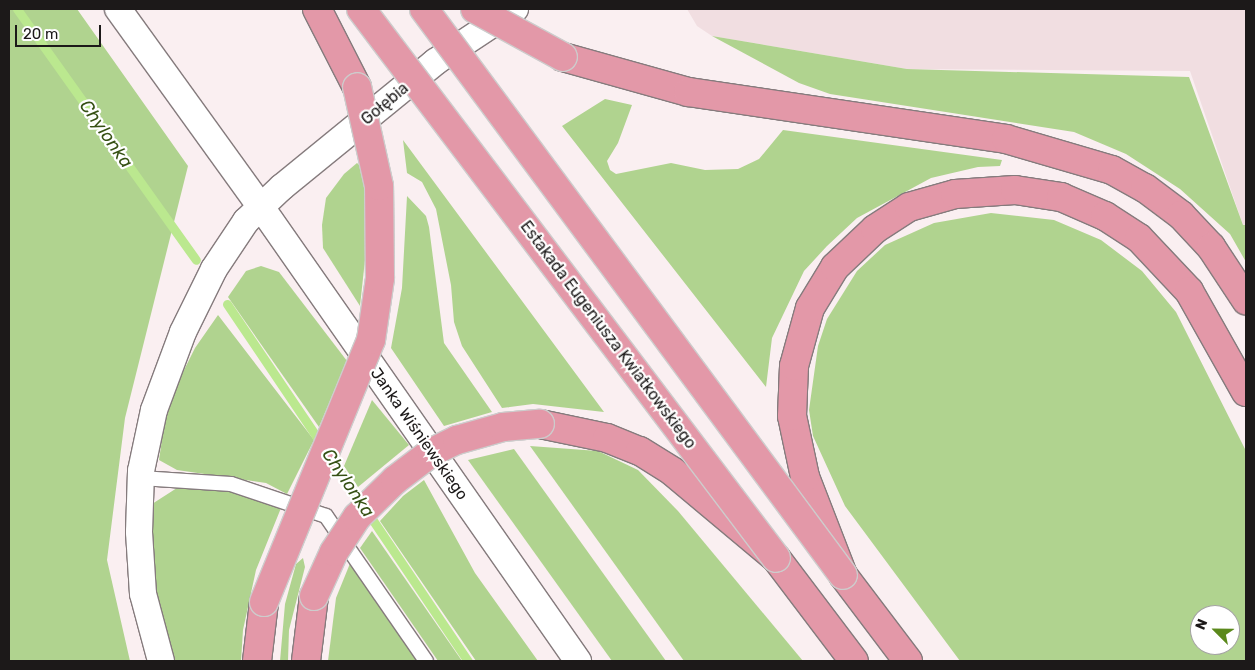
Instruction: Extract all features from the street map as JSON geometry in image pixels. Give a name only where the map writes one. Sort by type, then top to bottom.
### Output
[{"type":"highway","points":[[257,661],[264,602],[371,340],[380,278],[379,186],[356,87],[317,9]]},
{"type":"highway","name":"Estakada Eugeniusza Kwiatkowskiego","points":[[361,9],[854,661]]},
{"type":"highway","points":[[424,9],[908,661]]},
{"type":"highway","points":[[475,9],[563,57],[641,81],[688,92],[1006,140],[1112,170],[1145,188],[1181,216],[1211,247],[1246,300]]},
{"type":"highway","points":[[843,575],[805,476],[792,416],[794,366],[810,308],[835,268],[875,229],[909,207],[955,194],[1015,190],[1061,197],[1105,216],[1140,238],[1189,291],[1246,392]]},
{"type":"highway","points":[[306,661],[314,596],[334,552],[356,517],[395,480],[432,452],[458,440],[503,427],[540,424],[607,438],[640,451],[673,472],[776,558]]},
{"type":"street","name":"Janka Wiśniewskiego","points":[[118,9],[261,207],[578,661]]},
{"type":"street","name":"Gołębia","points":[[261,207],[435,62],[515,9]]},
{"type":"street","points":[[161,661],[143,594],[139,532],[141,478],[154,410],[183,332],[232,239],[261,207]]},
{"type":"lane","points":[[141,478],[230,484],[326,516],[426,661]]},
{"type":"shaded area","points":[[687,9],[1246,9],[1246,225],[1243,225],[1190,71],[907,69],[712,36],[697,26]]},
{"type":"green space","points":[[9,9],[77,9],[188,166],[125,418],[107,560],[130,661],[9,661]]},
{"type":"green space","points":[[712,36],[907,69],[1189,77],[1243,225],[1246,225],[1246,262],[1230,234],[1180,189],[1126,154],[1074,132],[830,94],[799,83]]},
{"type":"green space","points":[[605,99],[632,105],[618,143],[607,161],[610,170],[616,174],[671,163],[705,170],[738,169],[759,159],[783,130],[1002,160],[1000,166],[978,167],[931,178],[857,218],[827,246],[804,271],[772,338],[766,387],[562,126]]},
{"type":"green space","points":[[403,140],[604,412],[533,404],[502,408],[462,346],[454,322],[451,285],[436,209],[422,182],[407,173]]},
{"type":"green space","points":[[357,163],[365,170],[368,232],[360,306],[323,248],[322,225],[326,198],[344,174]]},
{"type":"green space","points":[[407,196],[426,216],[429,227],[444,343],[492,412],[444,426],[391,348],[402,288]]},
{"type":"green space","points":[[991,213],[1054,220],[1101,240],[1142,271],[1176,312],[1246,451],[1246,661],[960,661],[845,506],[813,436],[809,410],[818,346],[827,319],[857,271],[885,245],[934,223]]},
{"type":"green space","points":[[261,266],[279,272],[347,361],[319,427],[228,297],[246,271]]},
{"type":"green space","points":[[218,315],[314,440],[287,494],[266,483],[177,470],[159,460],[164,425],[176,386],[195,348]]},
{"type":"green space","points":[[372,400],[409,445],[358,487],[344,466]]},
{"type":"green space","points":[[530,446],[598,451],[638,470],[678,511],[803,661],[684,661]]},
{"type":"green space","points":[[514,449],[666,661],[612,661],[468,460]]},
{"type":"green space","points":[[424,480],[475,573],[538,661],[476,661],[380,521],[403,496]]},
{"type":"green space","points":[[180,486],[229,491],[281,508],[256,570],[243,630],[241,661],[170,661],[152,592],[152,504]]},
{"type":"green space","points":[[372,531],[462,661],[438,661],[360,548]]},
{"type":"green space","points":[[303,558],[305,567],[289,630],[288,661],[280,661],[285,604],[296,564]]},
{"type":"green space","points":[[351,561],[419,661],[328,661],[336,598]]},
{"type":"waterway","name":"Chylonka","points":[[17,9],[196,260]]},
{"type":"waterway","name":"Chylonka","points":[[227,304],[468,661]]}]
